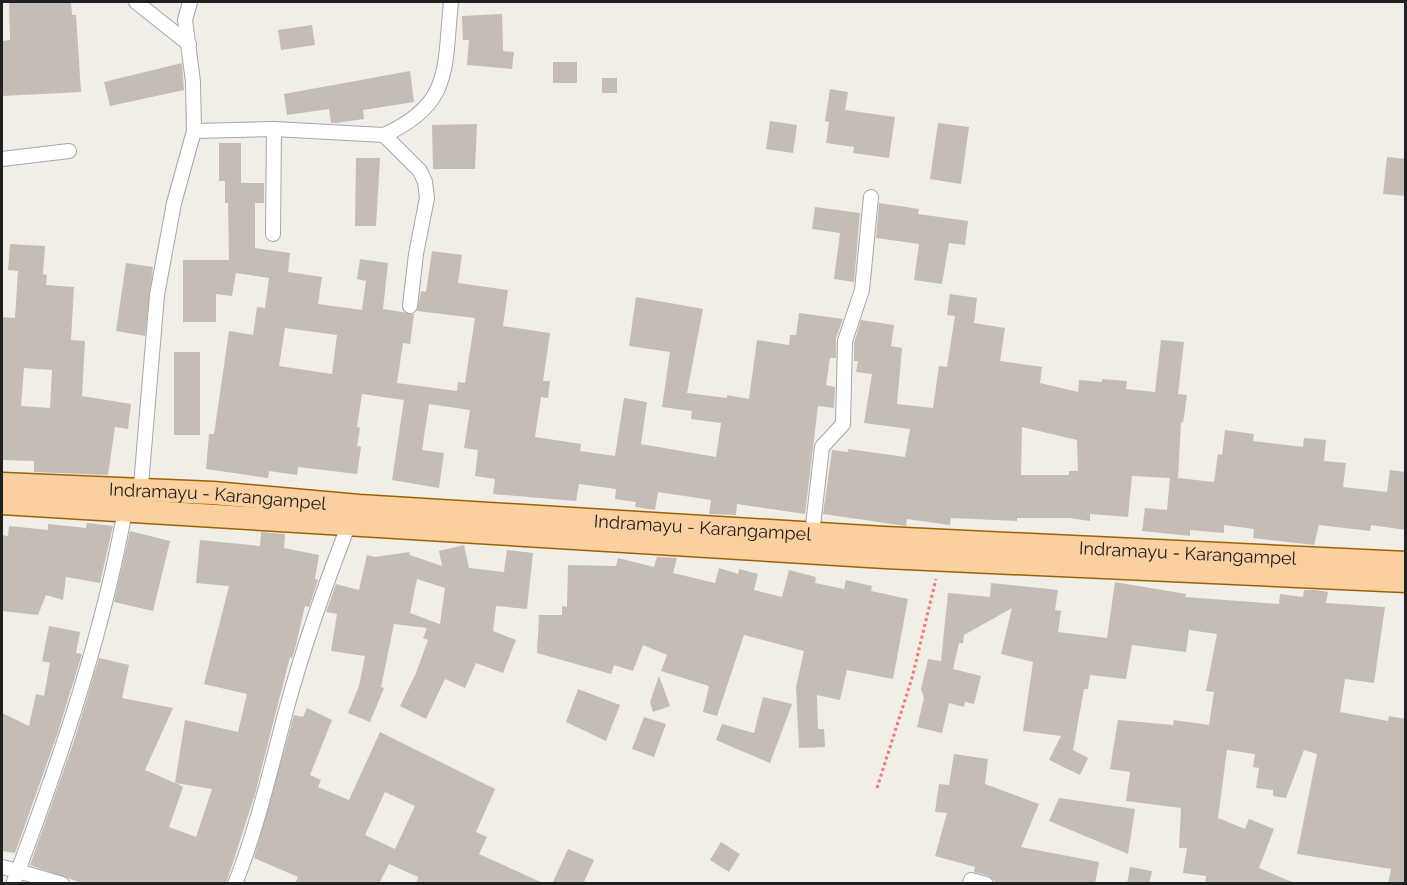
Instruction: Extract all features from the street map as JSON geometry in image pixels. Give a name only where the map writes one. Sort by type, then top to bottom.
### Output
[{"type":"main road","name":"Indramayu - Karangampel","points":[[2,484],[135,504],[349,524],[558,528],[1406,563]]},
{"type":"main road","name":"Indramayu - Karangampel","points":[[2,503],[135,504],[213,493],[359,506],[558,528]]},
{"type":"main road","name":"Indramayu - Karangampel","points":[[821,540],[941,560],[1406,582]]},
{"type":"street","points":[[136,2],[189,44]]},
{"type":"street","points":[[16,877],[66,740],[101,613],[135,504],[157,295],[174,203],[194,131],[186,20],[190,2]]},
{"type":"street","points":[[194,131],[273,129],[384,135],[412,120],[436,96],[442,84],[451,2]]},
{"type":"street","points":[[273,129],[273,234]]},
{"type":"street","points":[[384,135],[420,171],[425,182],[427,198],[416,254],[410,306]]},
{"type":"street","points":[[2,159],[69,151]]},
{"type":"street","points":[[821,540],[822,447],[843,424],[845,341],[862,290],[871,197]]},
{"type":"street","points":[[235,884],[265,799],[288,706],[319,602],[349,524]]},
{"type":"street","points":[[2,867],[16,877],[62,884]]},
{"type":"street","points":[[970,884],[971,880],[986,884]]},
{"type":"path","points":[[877,788],[912,678],[941,560]]},
{"type":"building","points":[[9,2],[71,2],[72,15],[76,15],[81,92],[2,96],[2,41],[10,40]]},
{"type":"building","points":[[502,14],[503,51],[514,52],[512,69],[467,65],[469,40],[463,40],[462,16]]},
{"type":"building","points":[[312,25],[315,45],[281,50],[278,30]]},
{"type":"building","points":[[553,62],[577,62],[577,83],[553,83]]},
{"type":"building","points":[[182,63],[184,90],[110,106],[104,82]]},
{"type":"building","points":[[410,71],[414,102],[363,110],[364,119],[335,123],[331,123],[329,109],[287,115],[284,94]]},
{"type":"building","points":[[602,78],[617,78],[617,93],[602,93]]},
{"type":"building","points":[[830,89],[848,92],[845,110],[895,117],[889,158],[853,153],[854,147],[826,143],[829,122],[825,121]]},
{"type":"building","points":[[770,121],[797,125],[793,153],[766,149]]},
{"type":"building","points":[[938,123],[969,127],[961,184],[930,179]]},
{"type":"building","points":[[477,124],[475,169],[433,169],[432,125]]},
{"type":"building","points":[[219,143],[241,143],[241,183],[264,183],[264,203],[255,203],[255,248],[290,253],[288,272],[322,277],[318,304],[362,310],[366,281],[357,279],[360,259],[388,263],[383,309],[414,314],[410,344],[403,343],[397,383],[457,391],[458,382],[465,383],[475,318],[417,311],[421,291],[426,292],[432,251],[462,255],[458,283],[508,290],[503,326],[550,333],[543,381],[550,381],[548,398],[541,397],[535,437],[581,444],[580,451],[615,456],[624,398],[647,402],[641,444],[716,457],[721,423],[691,419],[692,411],[662,407],[670,352],[629,346],[636,297],[703,309],[687,393],[727,398],[727,395],[749,399],[757,340],[789,345],[790,335],[796,335],[799,313],[843,319],[836,338],[836,358],[830,358],[826,385],[835,387],[834,408],[818,406],[805,514],[737,504],[736,515],[709,514],[711,500],[658,492],[655,510],[635,507],[636,502],[615,499],[616,489],[579,484],[576,501],[493,494],[495,479],[475,476],[478,450],[464,448],[470,410],[429,404],[422,450],[444,453],[439,488],[392,480],[404,400],[362,394],[357,427],[360,428],[357,446],[361,447],[357,474],[298,467],[297,475],[269,471],[268,478],[206,469],[209,434],[214,434],[229,331],[253,335],[257,307],[265,308],[269,278],[236,273],[232,296],[216,294],[216,322],[183,322],[183,260],[229,260],[228,203],[225,203],[225,181],[219,181]],"holes":[[[285,328],[337,335],[332,374],[279,366]]]},
{"type":"building","points":[[1387,157],[1406,159],[1406,196],[1383,194]]},
{"type":"building","points":[[356,158],[380,158],[376,226],[355,226]]},
{"type":"building","points":[[879,203],[919,209],[918,214],[968,221],[965,245],[949,243],[942,284],[914,280],[919,244],[876,238]]},
{"type":"building","points":[[815,207],[860,213],[854,282],[834,279],[840,233],[812,229]]},
{"type":"building","points":[[10,244],[45,246],[43,274],[47,275],[46,285],[74,287],[71,340],[85,341],[82,396],[131,404],[128,429],[115,427],[108,475],[34,472],[34,461],[2,460],[2,317],[15,318],[18,271],[8,270]],"holes":[[[24,368],[52,370],[50,408],[21,406]]]},
{"type":"building","points":[[126,263],[153,267],[145,336],[116,331]]},
{"type":"building","points":[[950,294],[977,298],[974,323],[1005,328],[1000,361],[1042,367],[1040,383],[1078,392],[1079,380],[1102,382],[1102,379],[1127,381],[1126,389],[1155,392],[1161,340],[1184,342],[1178,394],[1187,395],[1183,423],[1181,422],[1178,478],[1214,482],[1218,454],[1222,455],[1225,430],[1254,434],[1253,441],[1303,447],[1304,438],[1326,440],[1324,461],[1346,463],[1343,487],[1387,492],[1390,470],[1406,472],[1406,530],[1371,525],[1370,531],[1319,525],[1314,545],[1253,538],[1254,529],[1224,525],[1224,533],[1190,530],[1190,536],[1142,531],[1145,508],[1167,510],[1170,478],[1132,476],[1128,517],[1090,514],[1090,521],[1069,518],[1017,518],[1017,521],[951,518],[950,525],[907,519],[906,526],[823,514],[832,450],[848,452],[848,449],[905,457],[910,429],[864,423],[872,374],[856,372],[858,361],[854,361],[854,343],[861,320],[894,325],[891,346],[902,348],[897,404],[933,408],[939,366],[947,367],[955,316],[947,315]],"holes":[[[1022,427],[1077,440],[1078,471],[1069,471],[1069,475],[1021,475]]]},
{"type":"building","points":[[174,352],[200,352],[200,435],[174,435]]},
{"type":"building","points":[[87,523],[113,526],[100,583],[66,577],[63,600],[46,595],[38,615],[2,611],[2,535],[8,536],[9,526],[48,530],[48,524],[86,528]]},
{"type":"building","points":[[130,531],[170,541],[153,611],[114,602]]},
{"type":"building","points":[[261,532],[285,534],[284,548],[319,555],[315,579],[318,580],[309,607],[305,606],[255,794],[226,884],[85,884],[30,865],[74,741],[99,658],[129,665],[122,698],[173,708],[145,770],[175,783],[185,720],[238,732],[247,694],[204,684],[229,586],[196,583],[200,540],[260,546]],"holes":[[[176,783],[212,789],[196,837],[169,827],[183,787]]]},
{"type":"building","points":[[464,545],[469,568],[504,572],[507,550],[533,553],[527,609],[496,606],[493,631],[516,640],[503,673],[476,663],[465,688],[445,679],[426,719],[400,706],[416,673],[428,640],[423,638],[427,628],[394,624],[381,687],[384,688],[370,722],[348,713],[359,686],[365,656],[331,651],[337,614],[326,612],[336,584],[359,590],[367,555],[375,557],[409,552],[410,555],[442,566],[439,551]],"holes":[[[417,579],[445,588],[440,624],[410,613]]]},
{"type":"building","points":[[657,557],[677,558],[673,573],[715,583],[719,568],[738,574],[739,569],[758,574],[754,590],[782,597],[789,570],[816,577],[815,583],[844,589],[846,580],[872,586],[871,591],[908,599],[893,679],[847,670],[840,700],[817,695],[818,729],[824,729],[825,747],[799,748],[796,687],[804,651],[744,635],[717,716],[703,712],[709,686],[661,671],[667,655],[643,645],[633,671],[614,665],[611,674],[537,653],[539,615],[562,615],[562,606],[567,607],[568,565],[616,566],[618,558],[654,567]]},
{"type":"building","points":[[1115,582],[1186,594],[1185,597],[1279,604],[1280,594],[1303,597],[1304,590],[1316,590],[1328,592],[1326,603],[1385,607],[1374,683],[1345,679],[1340,712],[1388,721],[1389,716],[1406,719],[1406,884],[1388,884],[1391,869],[1297,854],[1317,754],[1304,750],[1286,798],[1273,796],[1273,790],[1256,788],[1259,768],[1253,767],[1255,754],[1227,750],[1218,818],[1245,829],[1249,819],[1274,829],[1259,868],[1297,884],[1205,884],[1206,876],[1183,873],[1187,848],[1179,848],[1181,808],[1126,801],[1130,772],[1110,769],[1118,720],[1173,725],[1174,720],[1209,725],[1214,692],[1206,691],[1217,634],[1189,630],[1186,652],[1132,645],[1126,679],[1090,675],[1088,689],[1084,689],[1073,750],[1088,758],[1080,775],[1049,760],[1061,736],[1023,731],[1033,662],[1001,654],[1012,608],[964,635],[963,643],[959,643],[953,669],[981,676],[974,704],[965,702],[964,707],[949,703],[942,733],[917,727],[924,698],[921,689],[928,659],[941,661],[948,593],[990,597],[991,583],[1058,590],[1055,610],[1061,611],[1058,632],[1107,638]]},
{"type":"building","points":[[49,626],[80,632],[76,653],[82,654],[57,735],[15,853],[2,851],[2,713],[29,726],[36,694],[44,696],[50,663],[42,661]]},
{"type":"building","points":[[659,676],[670,706],[653,712],[650,702]]},
{"type":"building","points":[[578,689],[620,705],[606,741],[566,722]]},
{"type":"building","points":[[763,697],[792,704],[770,763],[716,740],[722,724],[754,733]]},
{"type":"building","points":[[307,708],[332,720],[310,775],[321,780],[318,787],[349,800],[380,732],[495,789],[476,832],[487,837],[479,854],[545,884],[416,884],[418,877],[389,864],[379,884],[295,884],[298,877],[254,858],[294,715],[303,717]],"holes":[[[385,792],[415,806],[395,849],[365,835]]]},
{"type":"building","points":[[644,717],[666,724],[654,757],[632,749]]},
{"type":"building","points":[[954,754],[988,759],[985,784],[1039,804],[1021,847],[1099,862],[1095,884],[998,884],[989,876],[974,872],[975,867],[935,856],[947,813],[935,812],[939,784],[949,785]]},
{"type":"building","points":[[1059,798],[1135,809],[1128,854],[1049,821]]},
{"type":"building","points":[[721,842],[740,854],[729,872],[710,860]]},
{"type":"building","points":[[568,849],[594,860],[583,884],[552,884]]},
{"type":"building","points":[[1130,867],[1152,871],[1149,884],[1127,884]]}]
